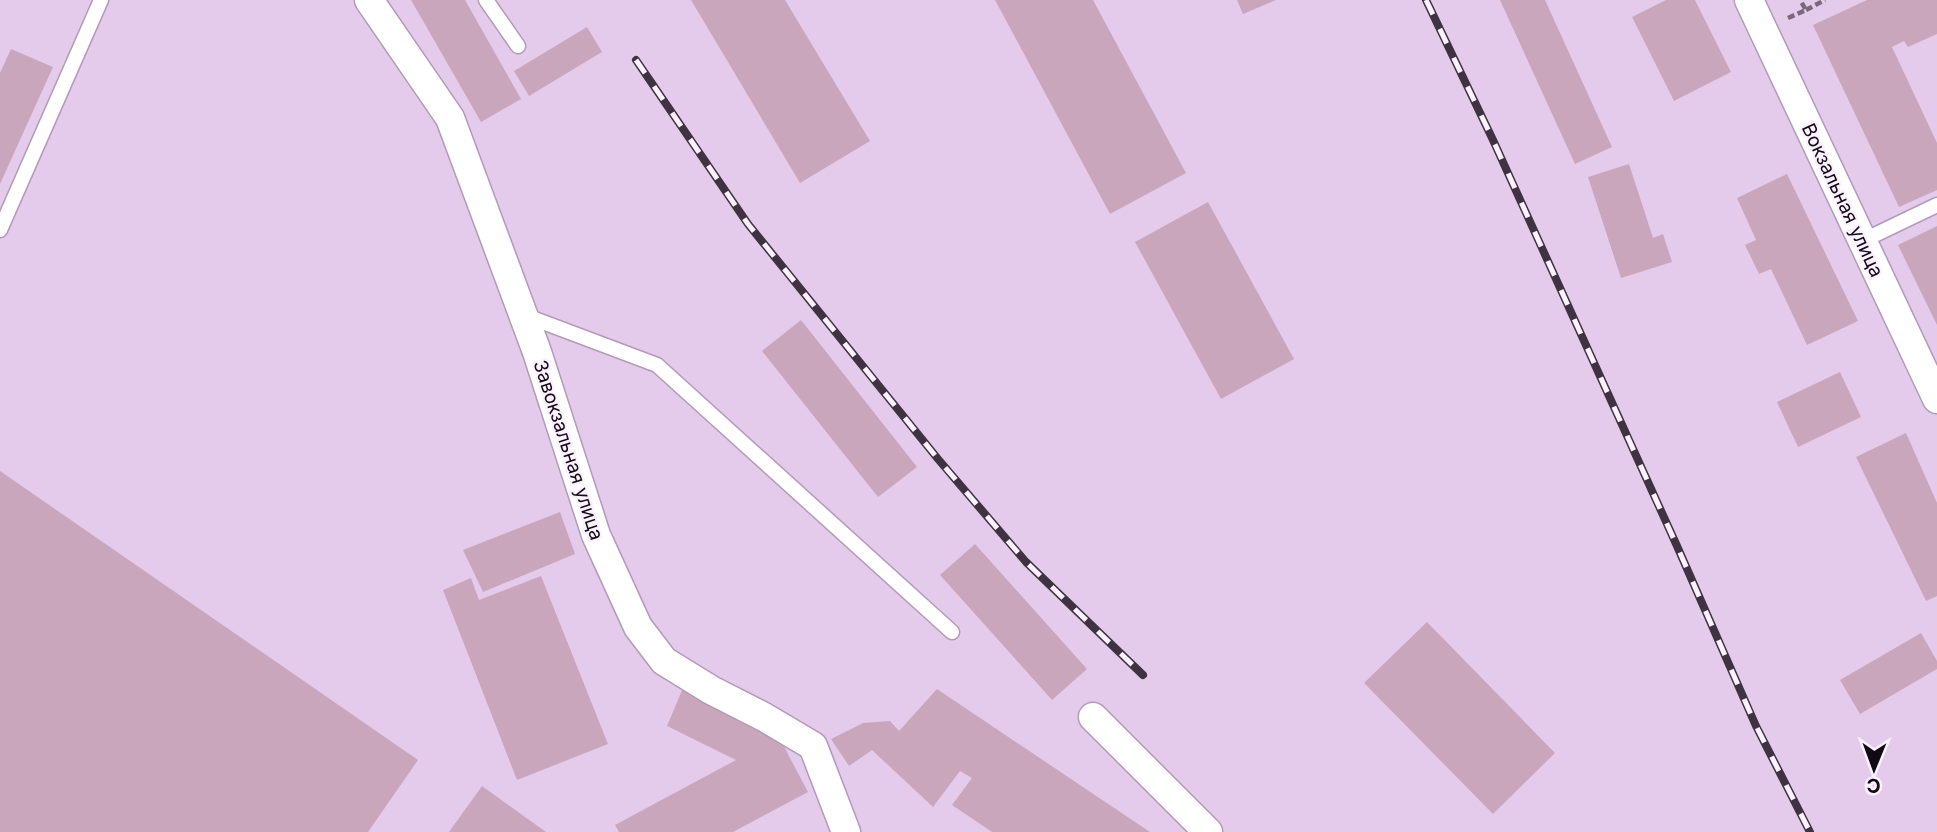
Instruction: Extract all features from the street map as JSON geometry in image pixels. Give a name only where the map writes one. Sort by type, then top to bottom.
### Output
[{"type":"street","name":"Завокзальная улица","points":[[369,0],[450,118],[541,365],[596,535],[638,627],[664,661],[813,746],[846,832]]},
{"type":"street","name":"Вокзальная улица","points":[[1754,2],[1937,399]]},
{"type":"street","points":[[1093,717],[1208,832]]},
{"type":"lane","points":[[0,230],[101,0]]},
{"type":"lane","points":[[486,0],[519,46]]},
{"type":"lane","points":[[1862,241],[1937,205]]},
{"type":"lane","points":[[523,315],[657,365],[952,632]]},
{"type":"path","points":[[1806,10],[1825,0]]},
{"type":"building","points":[[411,0],[465,0],[521,99],[481,122]]},
{"type":"building","points":[[691,0],[785,0],[870,141],[800,183]]},
{"type":"building","points":[[995,0],[1093,0],[1186,173],[1110,214]]},
{"type":"building","points":[[1237,0],[1276,0],[1243,14]]},
{"type":"building","points":[[1500,0],[1545,0],[1612,147],[1575,164]]},
{"type":"building","points":[[1666,0],[1695,0],[1731,72],[1674,101],[1632,17]]},
{"type":"building","points":[[1867,0],[1937,0],[1937,34],[1908,47],[1904,41],[1892,47],[1937,143],[1937,190],[1899,207],[1813,25]]},
{"type":"building","points":[[587,27],[602,52],[529,96],[514,71]]},
{"type":"building","points":[[11,49],[53,67],[0,184],[0,73]]},
{"type":"building","points":[[1629,164],[1653,238],[1663,234],[1672,262],[1621,278],[1588,177]]},
{"type":"building","points":[[1787,174],[1858,321],[1807,345],[1771,269],[1759,274],[1745,245],[1756,240],[1737,198]]},
{"type":"building","points":[[1208,202],[1294,359],[1221,399],[1135,242]]},
{"type":"building","points":[[1937,226],[1937,325],[1898,245]]},
{"type":"building","points":[[801,320],[917,467],[878,497],[762,351]]},
{"type":"building","points":[[1840,372],[1861,417],[1798,447],[1777,402]]},
{"type":"building","points":[[1906,433],[1937,503],[1937,596],[1926,601],[1856,457]]},
{"type":"building","points":[[0,471],[418,760],[368,832],[0,832]]},
{"type":"building","points":[[560,512],[575,554],[483,592],[463,550]]},
{"type":"building","points":[[975,544],[1087,669],[1052,700],[940,575]]},
{"type":"building","points":[[541,576],[608,744],[517,780],[443,590],[471,578],[479,600]]},
{"type":"building","points":[[1427,622],[1555,753],[1493,814],[1364,683]]},
{"type":"building","points":[[1921,633],[1937,661],[1937,669],[1860,714],[1840,680]]},
{"type":"building","points":[[683,688],[780,739],[808,792],[733,832],[619,832],[615,825],[736,760],[667,726]]},
{"type":"building","points":[[937,689],[1150,832],[992,832],[952,805],[972,778],[960,771],[933,807],[872,750],[849,766],[831,739],[863,723],[890,721],[899,731]]},
{"type":"building","points":[[482,786],[546,832],[449,832]]},
{"type":"railway","points":[[1426,0],[1493,140],[1756,726],[1810,832]]},
{"type":"railway","points":[[636,60],[748,224],[938,459],[1026,562],[1143,675]]}]
